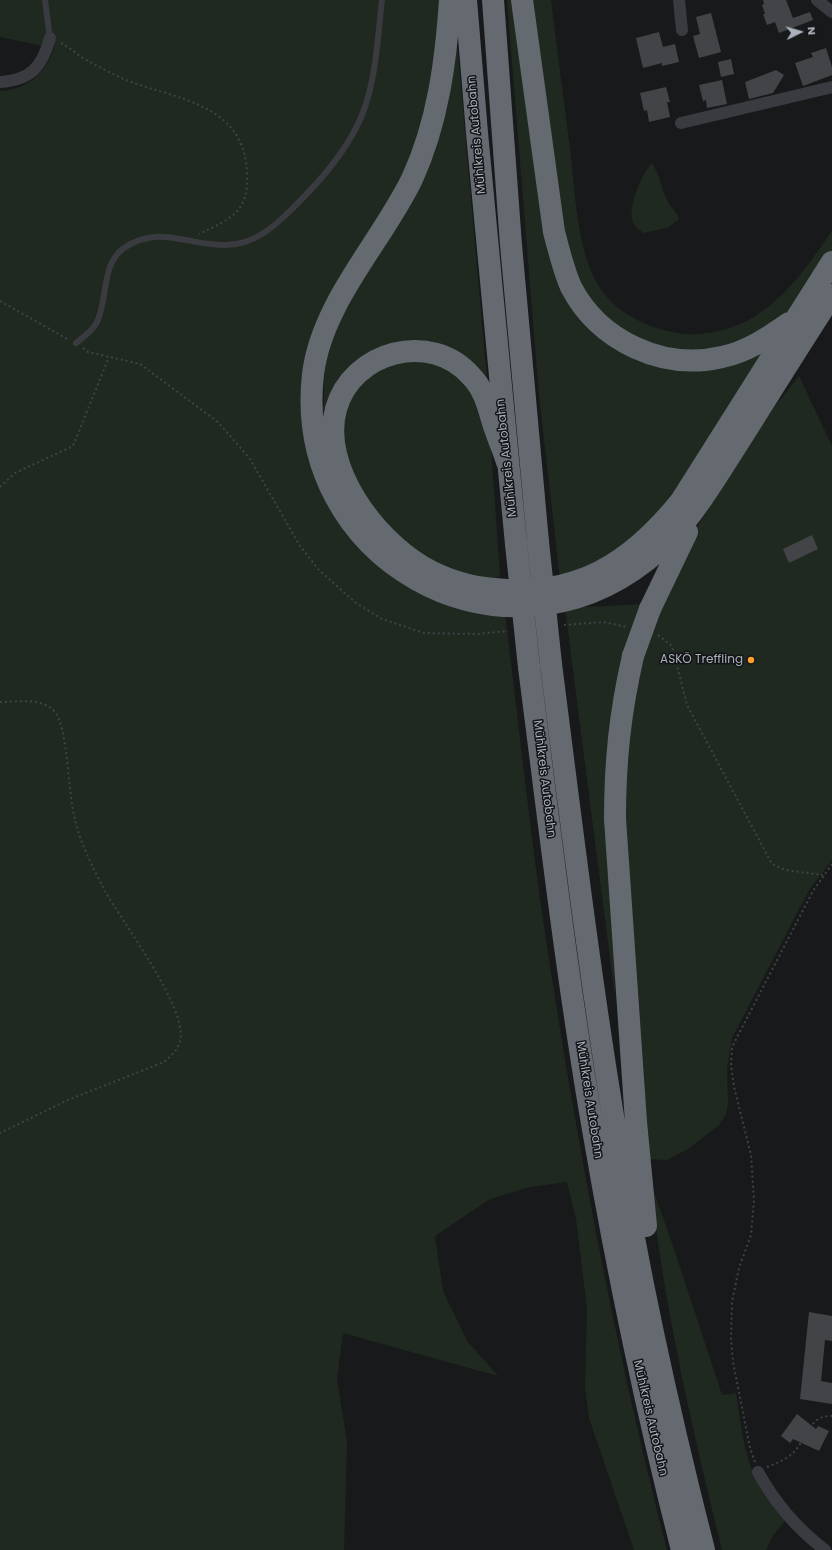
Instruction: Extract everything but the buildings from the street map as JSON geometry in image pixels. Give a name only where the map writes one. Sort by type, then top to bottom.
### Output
[{"type":"highway","points":[[450,0],[442,81],[426,142],[412,178],[394,211],[349,283],[329,321],[318,349],[313,374],[313,426],[320,458],[336,497],[363,537],[401,572],[434,590],[461,599],[511,606],[537,605],[577,597],[610,584],[629,573],[663,546],[700,501],[832,295]]},
{"type":"highway","name":"Mühlkreis Autobahn","points":[[466,0],[516,544],[529,666],[558,897],[594,1134],[626,1311],[682,1550]]},
{"type":"highway","name":"Mühlkreis Autobahn","points":[[493,0],[511,245],[538,542],[551,664],[598,1020],[616,1136],[648,1306],[671,1413],[704,1550]]},
{"type":"highway","points":[[522,0],[554,232],[565,270],[572,286],[584,306],[602,326],[640,350],[660,357],[682,360],[723,357],[742,351],[758,343],[796,318]]},
{"type":"highway","points":[[508,462],[488,404],[481,389],[472,376],[449,358],[421,351],[406,351],[378,358],[352,378],[336,409],[333,429],[334,448],[340,468],[351,492],[365,514],[382,535],[403,553],[422,567],[463,584],[514,591],[538,590],[564,584],[600,572],[632,553],[662,525],[681,501],[832,262]]},
{"type":"highway","points":[[648,1306],[649,1253],[641,1184],[615,819],[615,783],[620,722],[634,656],[650,609],[700,501]]},
{"type":"street","points":[[679,0],[682,30]]},
{"type":"street","points":[[817,0],[832,12]]},
{"type":"street","points":[[0,82],[22,77],[32,72],[40,64],[50,38]]},
{"type":"street","points":[[681,123],[832,88]]},
{"type":"street","points":[[758,1472],[768,1492],[793,1523],[825,1550]]},
{"type":"lane","points":[[45,0],[50,38]]},
{"type":"lane","points":[[76,343],[89,333],[97,324],[111,262],[123,249],[141,238],[160,235],[202,244],[228,245],[259,237],[282,219],[323,178],[356,129],[366,104],[373,73],[382,0]]},
{"type":"path","points":[[50,38],[68,46],[102,68],[126,80],[200,104],[225,122],[236,134],[247,168],[248,186],[244,202],[237,213],[227,220],[198,234],[188,241]]},
{"type":"path","points":[[0,302],[76,343],[88,352],[140,364],[218,422],[250,459],[300,546],[319,570],[356,603],[382,619],[424,633],[478,634],[516,630]]},
{"type":"path","points":[[0,487],[15,473],[73,446],[109,357]]},
{"type":"path","points":[[561,625],[604,622],[632,629]]},
{"type":"path","points":[[653,634],[660,636],[672,646],[687,705],[772,864],[785,870],[823,875]]},
{"type":"path","points":[[0,702],[41,703],[50,707],[56,713],[63,735],[68,787],[74,817],[84,846],[105,892],[148,960],[173,1007],[180,1027],[180,1040],[173,1054],[164,1062],[68,1100],[0,1133]]},
{"type":"path","points":[[832,864],[809,897],[732,1047],[731,1065],[734,1087],[751,1155],[754,1200],[752,1235],[740,1268],[732,1302],[731,1338],[750,1448],[758,1472],[784,1459],[794,1452],[813,1421],[821,1416],[832,1416]]},
{"type":"shaded area","points":[[0,0],[442,0],[432,93],[405,177],[308,358],[371,556],[402,581],[432,598],[448,605],[484,613],[505,615],[540,899],[552,981],[580,1145],[628,1389],[667,1550],[634,1550],[589,1418],[585,1386],[587,1308],[576,1219],[567,1182],[530,1187],[490,1199],[435,1236],[443,1291],[467,1341],[498,1376],[343,1333],[337,1379],[347,1442],[344,1550],[0,1550],[0,91],[20,87],[36,77],[48,63],[55,44],[43,46],[0,37]]},
{"type":"shaded area","points":[[507,0],[516,0],[574,302],[670,363],[782,333],[708,451],[630,547],[560,579],[539,396]]},
{"type":"shaded area","points":[[529,0],[551,0],[578,221],[586,258],[592,274],[608,298],[627,314],[637,320],[660,329],[685,334],[694,334],[708,333],[729,328],[748,320],[765,309],[780,296],[808,265],[832,231],[832,253],[786,317],[754,339],[693,354],[632,340],[588,300],[566,253]]},
{"type":"shaded area","points":[[457,42],[488,391],[449,353],[354,368],[330,462],[433,585],[325,458],[323,349],[379,246]]},
{"type":"shaded area","points":[[652,163],[670,206],[679,219],[669,227],[644,233],[634,224],[632,219],[632,205],[640,181]]},
{"type":"shaded area","points":[[422,355],[468,378],[491,447],[500,576],[484,583],[419,559],[352,485],[340,413],[366,371]]},
{"type":"shaded area","points":[[799,376],[832,446],[832,860],[809,890],[732,1038],[727,1068],[728,1103],[726,1114],[719,1125],[688,1149],[667,1160],[648,1159],[623,853],[623,756],[645,643],[694,532],[745,450],[776,405]]},
{"type":"shaded area","points":[[642,604],[610,759],[615,997],[565,608]]},
{"type":"shaded area","points":[[650,1181],[722,1395],[736,1393],[743,1439],[749,1462],[759,1483],[786,1520],[773,1535],[766,1550],[722,1550],[700,1458],[671,1321]]},
{"type":"place","name":"ASKÖ Treffling","points":[[751,660]]}]
